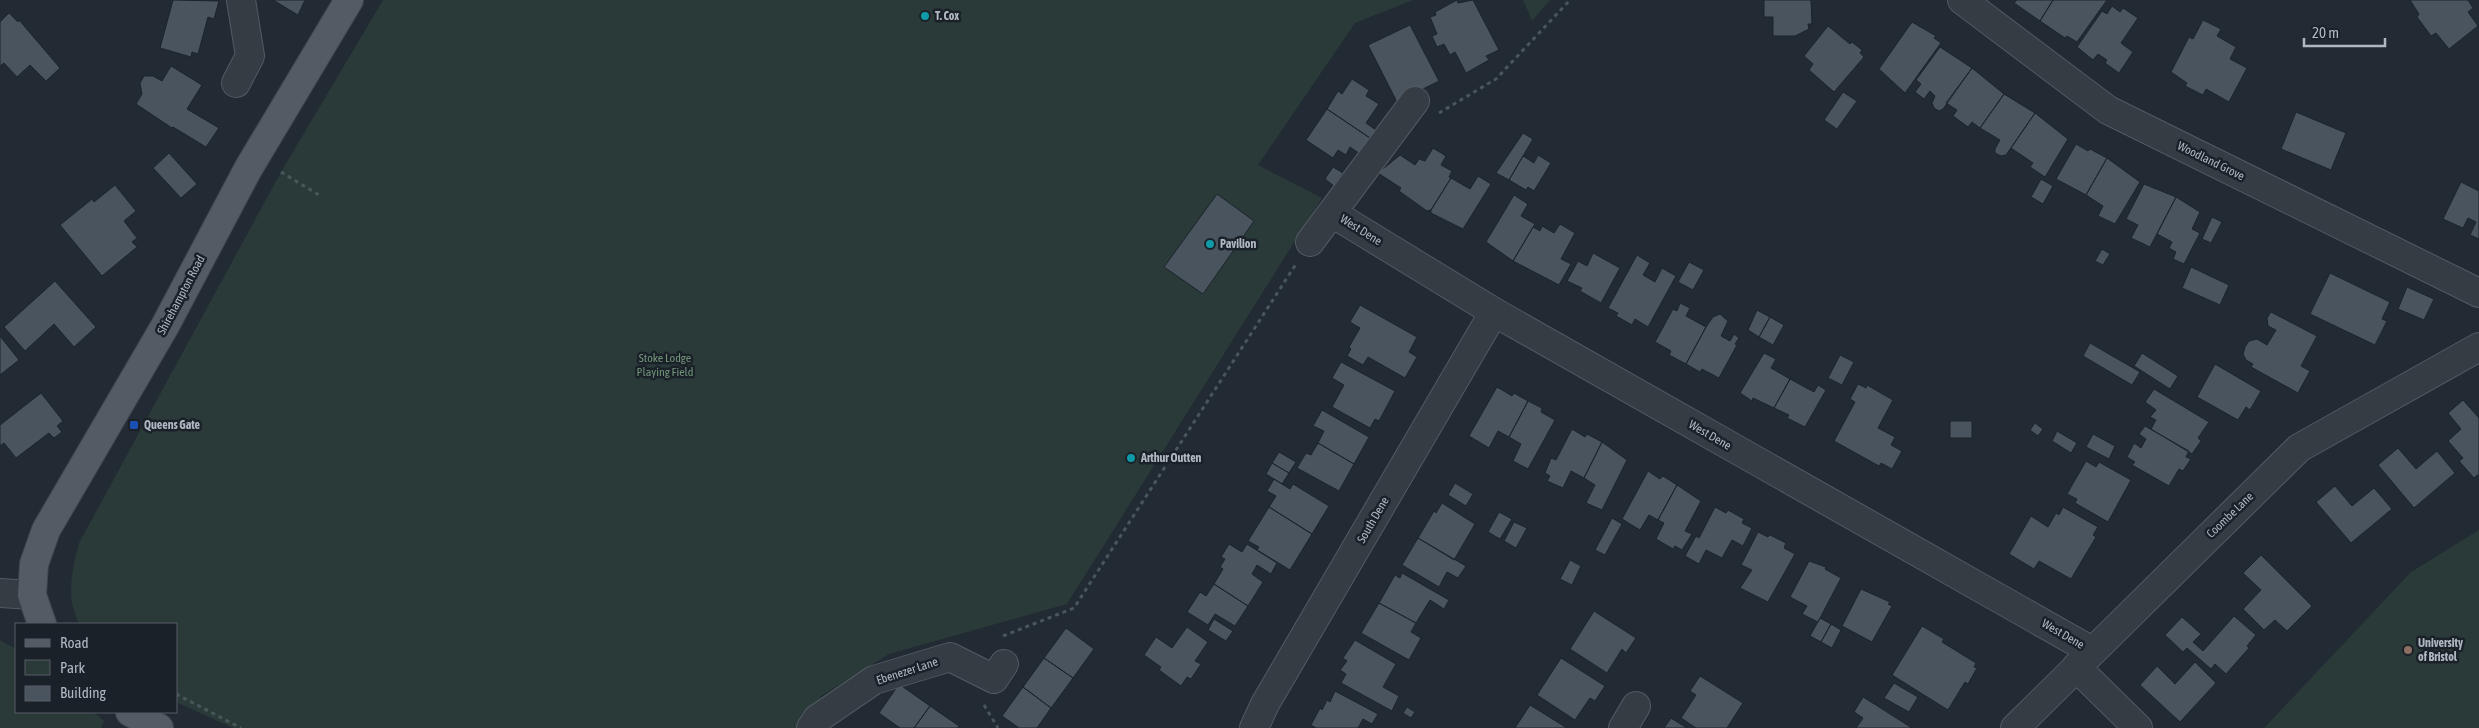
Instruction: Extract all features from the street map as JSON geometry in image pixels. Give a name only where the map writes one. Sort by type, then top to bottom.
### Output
[{"type":"main road","name":"Shirehampton Road","points":[[32,595],[34,564],[46,530],[165,326],[248,169],[349,0]]},
{"type":"main road","points":[[32,595],[42,623]]},
{"type":"main road","points":[[132,713],[159,728]]},
{"type":"street","points":[[236,84],[250,56],[241,0]]},
{"type":"street","name":"Woodland Grove","points":[[1962,0],[2108,110],[2479,293]]},
{"type":"street","name":"West Dene","points":[[1310,242],[1385,144],[1426,108]]},
{"type":"street","name":"West Dene","points":[[1332,213],[1494,312],[2084,659],[2138,728]]},
{"type":"street","name":"South Dene","points":[[1254,728],[1265,704],[1494,312]]},
{"type":"street","name":"Coombe Lane","points":[[2015,728],[2299,448],[2479,346]]},
{"type":"street","points":[[0,593],[32,595]]},
{"type":"street","name":"Ebenezer Lane","points":[[811,728],[818,719],[874,680],[950,657],[994,679],[999,652]]},
{"type":"path","points":[[1426,108],[1496,80],[1570,0]]},
{"type":"path","points":[[281,172],[319,195]]},
{"type":"path","points":[[999,652],[1074,608],[1310,242]]},
{"type":"path","points":[[178,695],[241,728]]},
{"type":"green space","name":"Stoke Lodge Playing Field","points":[[383,0],[1413,0],[1355,23],[1258,165],[1322,198],[1067,604],[889,654],[821,696],[798,728],[233,728],[178,703],[178,623],[79,623],[75,615],[71,595],[72,574],[79,543],[281,172]]},
{"type":"green space","points":[[1523,0],[1550,0],[1532,21]]},
{"type":"green space","name":"University of Bristol","points":[[2479,530],[2479,728],[2264,728],[2411,572]]},
{"type":"green space","points":[[0,640],[15,648],[15,713],[94,713],[104,721],[101,728],[0,728]]},
{"type":"building","points":[[173,0],[219,1],[214,19],[208,17],[198,54],[192,52],[191,57],[160,48]]},
{"type":"building","points":[[273,0],[305,0],[298,15]]},
{"type":"building","points":[[1457,0],[1458,3],[1473,0],[1499,50],[1486,56],[1489,60],[1466,73],[1455,52],[1450,55],[1444,44],[1437,47],[1432,36],[1437,34],[1430,17],[1436,15],[1435,12]]},
{"type":"building","points":[[1764,0],[1811,0],[1812,24],[1808,24],[1809,29],[1795,36],[1773,36],[1773,17],[1764,17]]},
{"type":"building","points":[[2017,0],[2053,0],[2040,21],[2014,3]]},
{"type":"building","points":[[2053,0],[2107,0],[2077,42],[2067,36],[2065,38],[2040,21]]},
{"type":"building","points":[[2410,0],[2468,0],[2473,8],[2468,12],[2478,26],[2449,49],[2436,33],[2431,36],[2417,17],[2419,14]]},
{"type":"building","points":[[2112,6],[2120,12],[2123,8],[2138,18],[2121,43],[2133,52],[2119,73],[2105,63],[2107,60],[2098,54],[2093,60],[2077,47],[2102,11],[2107,14]]},
{"type":"building","points":[[9,13],[18,22],[19,20],[60,68],[46,81],[30,65],[17,77],[4,63],[0,66],[0,22]]},
{"type":"building","points":[[2203,20],[2221,29],[2217,36],[2236,47],[2230,59],[2247,68],[2229,102],[2206,89],[2203,95],[2185,86],[2187,83],[2171,72],[2189,37],[2193,39]]},
{"type":"building","points":[[1912,22],[1936,36],[1934,38],[1941,43],[1905,93],[1879,69]]},
{"type":"building","points":[[1410,25],[1439,81],[1397,102],[1368,45]]},
{"type":"building","points":[[1828,26],[1850,44],[1852,42],[1862,50],[1860,53],[1864,57],[1834,92],[1809,70],[1813,64],[1804,56]]},
{"type":"building","points":[[1940,47],[1972,68],[1943,109],[1939,111],[1934,108],[1932,103],[1935,96],[1930,91],[1924,99],[1915,92],[1921,84],[1916,80]]},
{"type":"building","points":[[171,66],[202,85],[187,109],[219,128],[206,147],[172,128],[136,104],[142,94],[140,83],[144,76],[153,76],[162,81]]},
{"type":"building","points":[[1972,68],[2004,94],[1980,128],[1972,122],[1968,127],[1953,116],[1957,110],[1946,103]]},
{"type":"building","points":[[1352,79],[1369,90],[1366,96],[1379,104],[1366,123],[1376,130],[1370,138],[1327,109],[1338,91],[1342,94]]},
{"type":"building","points":[[1843,92],[1857,101],[1837,129],[1824,120]]},
{"type":"building","points":[[2004,94],[2035,113],[2006,155],[2001,156],[1995,153],[2000,140],[1980,128]]},
{"type":"building","points":[[1327,109],[1370,138],[1360,154],[1350,147],[1346,155],[1338,150],[1333,158],[1306,140]]},
{"type":"building","points":[[2296,112],[2346,133],[2331,170],[2281,149]]},
{"type":"building","points":[[2035,113],[2068,139],[2045,177],[2030,167],[2033,163],[2011,148]]},
{"type":"building","points":[[1523,133],[1533,139],[1509,180],[1496,173]]},
{"type":"building","points":[[2076,144],[2107,158],[2086,195],[2056,179]]},
{"type":"building","points":[[1433,148],[1446,156],[1441,165],[1452,171],[1449,177],[1451,178],[1431,210],[1427,211],[1399,191],[1401,188],[1378,173],[1400,155],[1415,165],[1419,159],[1425,161]]},
{"type":"building","points":[[169,153],[197,184],[181,198],[153,168]]},
{"type":"building","points":[[1538,155],[1551,163],[1534,191],[1528,187],[1526,190],[1509,180],[1523,156],[1534,163]]},
{"type":"building","points":[[2107,158],[2140,182],[2115,224],[2098,216],[2103,206],[2086,195]]},
{"type":"building","points":[[1333,167],[1343,173],[1334,186],[1325,179]]},
{"type":"building","points":[[1478,176],[1491,184],[1463,229],[1431,213],[1451,178],[1470,189]]},
{"type":"building","points":[[2041,179],[2053,186],[2043,204],[2031,197]]},
{"type":"building","points":[[2461,182],[2479,191],[2479,239],[2470,235],[2476,222],[2468,218],[2463,228],[2443,219]]},
{"type":"building","points":[[2144,184],[2176,197],[2150,247],[2131,238],[2138,225],[2126,219]]},
{"type":"building","points":[[115,185],[136,211],[124,221],[137,238],[132,242],[137,247],[102,276],[60,225],[92,199],[94,202]]},
{"type":"building","name":"Pavilion","points":[[1217,194],[1254,221],[1203,294],[1164,267]]},
{"type":"building","points":[[1514,195],[1528,204],[1521,216],[1535,224],[1513,261],[1486,242]]},
{"type":"building","points":[[2176,197],[2200,212],[2192,229],[2200,233],[2184,264],[2173,259],[2176,252],[2169,248],[2172,242],[2157,234]]},
{"type":"building","points":[[2212,217],[2222,222],[2211,243],[2202,239]]},
{"type":"building","points":[[1560,224],[1575,233],[1561,259],[1571,264],[1559,285],[1513,261],[1533,227],[1540,231],[1542,226],[1554,233]]},
{"type":"building","points":[[2102,249],[2110,254],[2103,265],[2095,261]]},
{"type":"building","points":[[1593,253],[1620,268],[1601,303],[1580,291],[1582,288],[1567,281],[1578,261],[1587,266]]},
{"type":"building","points":[[1637,255],[1650,263],[1643,275],[1655,282],[1662,268],[1676,276],[1648,327],[1635,319],[1632,325],[1616,316],[1618,313],[1608,308]]},
{"type":"building","points":[[1689,262],[1704,270],[1693,290],[1678,282]]},
{"type":"building","points":[[2191,267],[2229,285],[2220,305],[2182,288]]},
{"type":"building","points":[[2330,273],[2390,302],[2382,319],[2387,321],[2375,345],[2310,314]]},
{"type":"building","points":[[55,281],[96,327],[74,347],[54,324],[25,351],[4,327]]},
{"type":"building","points":[[2407,287],[2434,299],[2424,320],[2398,309]]},
{"type":"building","points":[[1680,303],[1690,308],[1686,316],[1706,327],[1686,364],[1669,355],[1671,351],[1655,342],[1673,309],[1677,311]]},
{"type":"building","points":[[1360,305],[1417,337],[1409,352],[1417,357],[1405,378],[1368,357],[1363,365],[1347,356],[1351,349],[1349,347],[1360,328],[1350,322]]},
{"type":"building","points":[[1757,310],[1770,317],[1759,337],[1748,330]]},
{"type":"building","points":[[2271,312],[2317,336],[2301,366],[2310,371],[2298,393],[2251,367],[2253,364],[2246,360],[2243,354],[2249,341],[2257,339],[2267,345],[2276,330],[2268,326],[2267,318]]},
{"type":"building","points":[[1720,314],[1728,321],[1721,336],[1730,341],[1734,334],[1739,338],[1719,378],[1702,369],[1700,372],[1686,364],[1706,327],[1713,317]]},
{"type":"building","points":[[1770,317],[1784,325],[1773,345],[1759,337]]},
{"type":"building","points":[[0,336],[19,360],[0,375]]},
{"type":"building","points":[[2090,343],[2140,372],[2132,385],[2083,356]]},
{"type":"building","points":[[1764,353],[1776,359],[1771,368],[1790,379],[1774,408],[1753,398],[1752,401],[1740,393]]},
{"type":"building","points":[[2142,353],[2178,376],[2170,389],[2134,366]]},
{"type":"building","points":[[1840,355],[1854,362],[1842,385],[1828,378]]},
{"type":"building","points":[[1341,362],[1395,391],[1379,421],[1375,419],[1370,428],[1332,407],[1344,385],[1332,378]]},
{"type":"building","points":[[2215,364],[2261,391],[2250,410],[2246,407],[2238,420],[2197,397]]},
{"type":"building","points":[[1790,379],[1814,392],[1818,385],[1826,390],[1805,427],[1787,418],[1789,415],[1774,408]]},
{"type":"building","points":[[1858,384],[1866,388],[1867,385],[1893,400],[1878,428],[1895,437],[1891,445],[1902,451],[1892,469],[1881,463],[1879,466],[1834,441],[1855,402],[1850,399]]},
{"type":"building","points":[[1497,387],[1512,396],[1514,393],[1528,401],[1509,437],[1498,431],[1489,448],[1469,436]]},
{"type":"building","points":[[2154,389],[2209,422],[2198,438],[2201,441],[2192,454],[2151,429],[2156,420],[2150,417],[2156,410],[2145,402]]},
{"type":"building","points":[[41,393],[63,421],[57,426],[62,432],[54,438],[49,433],[16,458],[4,443],[0,446],[0,425]]},
{"type":"building","points":[[2463,400],[2479,418],[2479,474],[2474,478],[2459,461],[2463,458],[2448,441],[2461,429],[2448,413]]},
{"type":"building","points":[[1528,401],[1542,408],[1541,412],[1555,420],[1528,469],[1513,461],[1521,444],[1509,437]]},
{"type":"building","points":[[1322,410],[1369,437],[1354,464],[1318,443],[1324,431],[1313,426]]},
{"type":"building","points":[[1950,421],[1972,421],[1972,438],[1950,438]]},
{"type":"building","points":[[2035,423],[2043,429],[2038,436],[2030,430]]},
{"type":"building","points":[[2145,426],[2189,451],[2186,457],[2191,459],[2183,471],[2179,469],[2169,486],[2132,465],[2135,462],[2127,457],[2134,443],[2141,448],[2146,439],[2139,434]]},
{"type":"building","points":[[1572,429],[1585,437],[1587,434],[1602,442],[1584,478],[1571,471],[1563,488],[1547,481],[1550,476],[1545,473],[1551,458],[1556,460]]},
{"type":"building","points":[[2057,431],[2077,443],[2071,453],[2052,441]]},
{"type":"building","points":[[2093,434],[2115,446],[2109,459],[2086,447]]},
{"type":"building","points":[[1602,442],[1627,460],[1602,510],[1586,503],[1595,485],[1584,478]]},
{"type":"building","points":[[1318,443],[1354,464],[1339,491],[1297,468],[1306,453],[1311,455]]},
{"type":"building","points":[[2398,448],[2416,469],[2437,451],[2455,473],[2414,508],[2378,465]]},
{"type":"building","points":[[1279,452],[1296,462],[1289,473],[1272,463]]},
{"type":"building","points":[[2086,461],[2096,467],[2099,462],[2131,480],[2108,522],[2075,503],[2077,499],[2067,494]]},
{"type":"building","points":[[1272,463],[1289,473],[1282,484],[1266,474]]},
{"type":"building","points":[[1648,471],[1660,479],[1663,476],[1677,485],[1658,520],[1649,515],[1640,530],[1622,519]]},
{"type":"building","points":[[1274,479],[1290,489],[1293,484],[1329,506],[1312,534],[1269,507],[1276,496],[1267,491]]},
{"type":"building","points":[[1455,483],[1473,494],[1466,506],[1448,495]]},
{"type":"building","points":[[1677,485],[1701,501],[1685,531],[1692,534],[1682,550],[1675,546],[1673,549],[1656,539],[1664,523],[1658,520]]},
{"type":"building","points":[[2335,486],[2352,506],[2374,488],[2392,509],[2351,543],[2316,502]]},
{"type":"building","points":[[1442,503],[1475,524],[1454,560],[1418,538],[1434,511],[1436,513]]},
{"type":"building","points":[[1269,507],[1312,534],[1290,570],[1257,550],[1259,547],[1248,541]]},
{"type":"building","points":[[1715,507],[1726,513],[1728,510],[1744,519],[1742,523],[1752,528],[1743,546],[1732,540],[1722,558],[1706,550],[1699,564],[1685,556],[1696,536],[1699,538]]},
{"type":"building","points":[[2063,507],[2098,527],[2093,535],[2096,537],[2071,579],[2039,561],[2034,569],[2009,554],[2031,516],[2048,527],[2056,513],[2059,515]]},
{"type":"building","points":[[1499,512],[1512,519],[1500,539],[1488,532]]},
{"type":"building","points":[[1612,518],[1622,524],[1605,555],[1595,550]]},
{"type":"building","points":[[1514,522],[1527,528],[1516,548],[1504,541]]},
{"type":"building","points":[[1758,532],[1768,537],[1770,535],[1786,543],[1784,548],[1795,554],[1768,602],[1740,588],[1752,570],[1741,565]]},
{"type":"building","points":[[1418,538],[1466,566],[1458,578],[1447,572],[1439,587],[1402,565]]},
{"type":"building","points":[[1229,544],[1242,552],[1247,544],[1277,563],[1271,574],[1257,565],[1252,574],[1263,582],[1248,606],[1214,584],[1223,569],[1220,567],[1225,559],[1221,557]]},
{"type":"building","points":[[2261,555],[2312,606],[2287,631],[2275,620],[2264,630],[2243,609],[2261,590],[2243,573]]},
{"type":"building","points":[[1570,560],[1581,566],[1572,585],[1560,579]]},
{"type":"building","points":[[1809,561],[1826,567],[1825,569],[1841,578],[1818,622],[1802,614],[1807,606],[1790,597]]},
{"type":"building","points":[[1402,573],[1449,600],[1444,609],[1430,600],[1416,623],[1379,603],[1395,575],[1400,578]]},
{"type":"building","points":[[1214,584],[1248,606],[1235,626],[1215,614],[1208,625],[1187,612],[1200,592],[1206,596]]},
{"type":"building","points":[[1861,589],[1890,602],[1888,604],[1892,606],[1872,642],[1842,626]]},
{"type":"building","points":[[1379,603],[1416,623],[1411,632],[1421,638],[1409,660],[1361,633]]},
{"type":"building","points":[[1594,611],[1636,638],[1626,653],[1622,649],[1607,673],[1570,649]]},
{"type":"building","points":[[2234,616],[2256,635],[2247,646],[2249,648],[2226,674],[2215,664],[2211,669],[2187,648],[2183,652],[2165,635],[2182,617],[2201,634],[2193,642],[2203,651]]},
{"type":"building","points":[[1820,618],[1831,624],[1821,642],[1810,636]]},
{"type":"building","points":[[1214,619],[1233,631],[1226,641],[1208,630]]},
{"type":"building","points":[[1831,624],[1841,630],[1832,648],[1821,642]]},
{"type":"building","points":[[1922,626],[1944,639],[1942,642],[1976,663],[1974,667],[1977,668],[1968,684],[1965,682],[1948,710],[1892,675]]},
{"type":"building","points":[[1187,627],[1208,642],[1195,661],[1201,664],[1191,679],[1187,677],[1181,686],[1159,670],[1161,667],[1144,655],[1156,637],[1172,648]]},
{"type":"building","points":[[1066,628],[1094,649],[1073,678],[1044,658]]},
{"type":"building","points":[[1355,640],[1396,664],[1383,687],[1399,696],[1392,711],[1341,683],[1346,674],[1340,670],[1347,661],[1343,658]]},
{"type":"building","points":[[1044,658],[1073,678],[1051,708],[1023,687]]},
{"type":"building","points":[[1561,658],[1605,686],[1595,701],[1590,698],[1575,720],[1537,695]]},
{"type":"building","points":[[2195,662],[2216,683],[2180,722],[2140,685],[2157,666],[2175,684]]},
{"type":"building","points":[[1700,676],[1743,703],[1727,728],[1696,728],[1681,718],[1696,695],[1690,691]]},
{"type":"building","points":[[1894,683],[1918,697],[1909,712],[1884,698]]},
{"type":"building","points":[[899,684],[930,706],[914,728],[900,728],[879,713]]},
{"type":"building","points":[[1023,687],[1051,708],[1037,728],[1019,728],[1002,716]]},
{"type":"building","points":[[1335,691],[1378,714],[1372,724],[1363,719],[1358,728],[1316,728],[1311,725],[1320,708],[1322,710],[1327,700],[1330,702]]},
{"type":"building","points":[[1863,697],[1912,728],[1856,728],[1863,718],[1854,712]]},
{"type":"building","points":[[1530,705],[1567,728],[1515,728]]},
{"type":"building","points":[[930,706],[959,726],[958,728],[914,728]]},
{"type":"building","points":[[1407,707],[1415,712],[1411,718],[1403,713]]},
{"type":"building","points":[[1671,718],[1687,728],[1664,728]]},
{"type":"place","name":"T. Cox","points":[[925,16]]},
{"type":"place","name":"Pavilion","points":[[1210,244]]},
{"type":"place","name":"Queens Gate","points":[[134,425]]},
{"type":"place","name":"Arthur Outten","points":[[1131,458]]},
{"type":"place","name":"University of Bristol","points":[[2408,650]]}]
